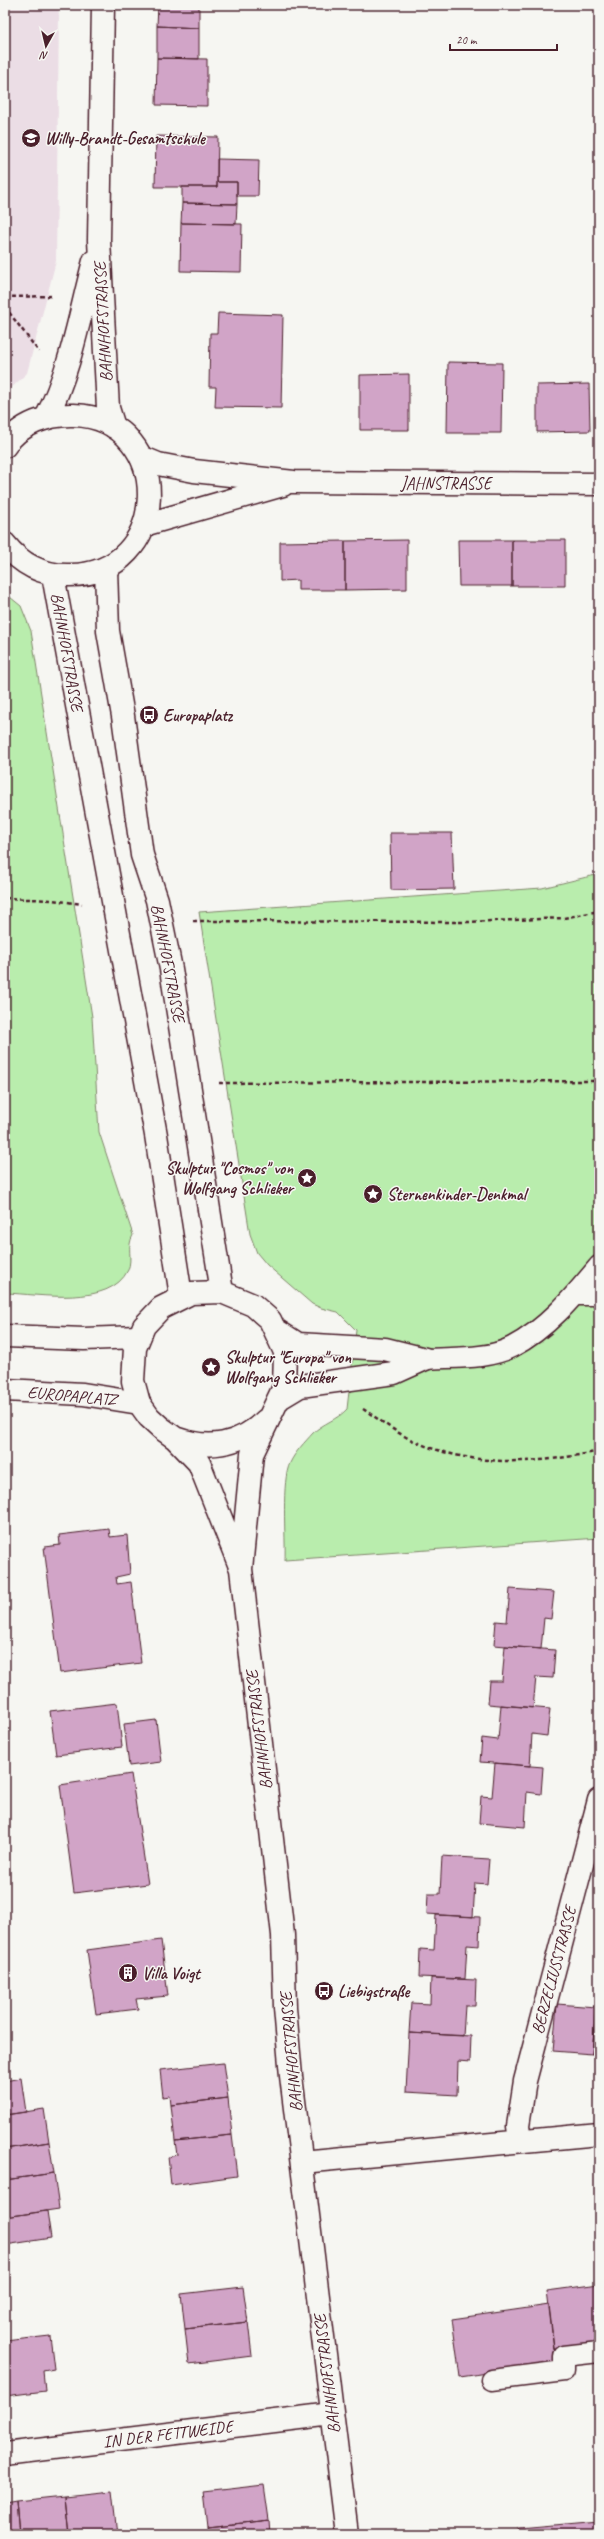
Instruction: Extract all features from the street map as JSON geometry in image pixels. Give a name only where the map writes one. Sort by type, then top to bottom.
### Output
[{"type":"main road","name":"BAHNHOFSTRASSE","points":[[103,5],[99,240],[108,408],[114,427]]},
{"type":"main road","name":"BAHNHOFSTRASSE","points":[[46,418],[56,399],[66,366],[99,240]]},
{"type":"main road","points":[[5,446],[24,427],[46,418],[63,414],[81,415],[98,419],[114,427],[129,440],[141,457],[150,481],[150,507],[144,526],[127,553],[106,568],[80,576],[53,575],[32,568],[14,555],[5,544]]},
{"type":"main road","name":"JAHNSTRASSE","points":[[141,457],[158,464],[194,471],[294,482],[599,484]]},
{"type":"main road","name":"JAHNSTRASSE","points":[[144,526],[294,482]]},
{"type":"main road","name":"BAHNHOFSTRASSE","points":[[106,568],[108,631],[123,716],[142,855],[157,900],[171,968],[222,1292],[253,1305],[276,1330],[298,1344],[385,1349],[425,1359]]},
{"type":"main road","name":"BAHNHOFSTRASSE","points":[[53,575],[156,1134],[181,1296]]},
{"type":"main road","points":[[140,1403],[132,1370],[138,1337],[152,1316],[161,1308],[181,1296],[201,1292],[222,1292]]},
{"type":"main road","name":"BAHNHOFSTRASSE","points":[[276,1330],[285,1352],[286,1364],[284,1387],[280,1398],[267,1419],[252,1454],[241,1569],[283,1935],[285,2008],[347,2534]]},
{"type":"main road","points":[[5,1336],[84,1339],[138,1337]]},
{"type":"main road","name":"BAHNHOFSTRASSE","points":[[280,1398],[300,1386],[394,1373],[425,1359]]},
{"type":"main road","name":"EUROPAPLATZ","points":[[5,1390],[83,1394],[140,1403]]},
{"type":"main road","name":"BAHNHOFSTRASSE","points":[[140,1403],[160,1428],[175,1438],[199,1463],[241,1569]]},
{"type":"main road","points":[[175,1438],[207,1446],[224,1444],[240,1439],[255,1431],[267,1419]]},
{"type":"main road","name":"BERZELIUSSTRASSE","points":[[520,2141],[518,2126],[524,2081],[599,1800]]},
{"type":"main road","points":[[302,2162],[599,2134]]},
{"type":"main road","name":"IN DER FETTWEIDE","points":[[5,2454],[332,2414]]},
{"type":"lane","name":"BAHNHOFSTRASSE","points":[[425,1359],[483,1355],[511,1347],[546,1324],[576,1295],[599,1266]]},
{"type":"lane","points":[[576,1295],[599,1295]]},
{"type":"lane","points":[[492,2380],[564,2371],[564,2356],[599,2352]]},
{"type":"path","points":[[5,297],[58,296]]},
{"type":"path","points":[[5,307],[43,358]]},
{"type":"path","points":[[5,898],[52,900],[88,905]]},
{"type":"path","points":[[189,921],[467,922],[564,918],[599,911]]},
{"type":"path","points":[[214,1084],[599,1081]]},
{"type":"path","points":[[360,1407],[406,1437],[456,1456],[512,1462],[572,1457],[599,1451]]},
{"type":"shaded area","name":"Willy-Brandt-Gesamtschule","points":[[5,5],[58,5],[59,16],[56,261],[27,373],[5,394]]},
{"type":"green space","points":[[5,593],[21,606],[31,631],[92,1017],[99,1132],[133,1235],[130,1244],[130,1261],[128,1270],[119,1282],[106,1290],[72,1296],[5,1293]]},
{"type":"green space","points":[[599,874],[599,1538],[285,1560],[285,1496],[287,1471],[300,1447],[313,1433],[347,1409],[356,1330],[338,1312],[312,1304],[267,1265],[257,1253],[250,1234],[199,912],[542,888]]},
{"type":"building","points":[[158,5],[199,5],[199,28],[157,26]]},
{"type":"building","points":[[157,26],[199,28],[199,59],[157,58]]},
{"type":"building","points":[[157,58],[207,59],[207,106],[156,105]]},
{"type":"building","points":[[156,136],[218,137],[217,187],[155,187]]},
{"type":"building","points":[[217,159],[259,160],[258,196],[237,196],[237,182],[217,182]]},
{"type":"building","points":[[217,182],[237,182],[237,204],[182,203],[182,187],[217,187]]},
{"type":"building","points":[[182,203],[237,204],[236,224],[181,223]]},
{"type":"building","points":[[181,223],[242,224],[241,272],[180,271]]},
{"type":"building","points":[[218,313],[283,315],[281,408],[215,407],[216,387],[209,387],[210,333],[217,333]]},
{"type":"building","points":[[448,362],[502,363],[501,433],[447,433]]},
{"type":"building","points":[[409,374],[409,430],[360,430],[360,375]]},
{"type":"building","points":[[589,384],[590,431],[537,432],[537,385]]},
{"type":"building","points":[[407,540],[407,589],[345,590],[345,541]]},
{"type":"building","points":[[458,540],[512,540],[512,586],[459,586]]},
{"type":"building","points":[[512,540],[565,540],[565,586],[512,586]]},
{"type":"building","points":[[345,541],[345,590],[298,590],[298,580],[280,581],[280,542]]},
{"type":"building","points":[[390,833],[452,833],[454,889],[391,890]]},
{"type":"building","points":[[109,1529],[110,1537],[127,1535],[130,1574],[116,1577],[117,1584],[131,1582],[141,1663],[60,1673],[44,1547],[60,1545],[59,1535]]},
{"type":"building","points":[[510,1589],[554,1592],[551,1619],[544,1618],[541,1649],[494,1645],[496,1621],[507,1622]]},
{"type":"building","points":[[505,1646],[555,1650],[553,1678],[536,1677],[533,1708],[488,1704],[490,1681],[502,1681]]},
{"type":"building","points":[[117,1703],[122,1747],[56,1755],[50,1711]]},
{"type":"building","points":[[501,1705],[550,1709],[547,1736],[532,1734],[530,1766],[480,1762],[482,1738],[498,1740]]},
{"type":"building","points":[[156,1720],[161,1762],[129,1766],[124,1724]]},
{"type":"building","points":[[495,1763],[543,1767],[541,1794],[527,1792],[525,1827],[479,1823],[481,1796],[492,1797]]},
{"type":"building","points":[[131,1774],[148,1884],[74,1893],[60,1785]]},
{"type":"building","points":[[442,1856],[489,1859],[487,1884],[475,1883],[473,1917],[427,1914],[428,1894],[440,1894]]},
{"type":"building","points":[[436,1915],[480,1917],[479,1946],[467,1945],[465,1979],[419,1977],[420,1949],[434,1950]]},
{"type":"building","name":"Villa Voigt","points":[[161,1940],[168,1996],[136,1999],[138,2009],[96,2014],[87,1950]]},
{"type":"building","points":[[431,1978],[476,1980],[475,2006],[465,2006],[463,2036],[409,2033],[411,2003],[430,2004]]},
{"type":"building","points":[[557,2004],[596,2007],[592,2054],[553,2051]]},
{"type":"building","points":[[596,2007],[599,2007],[599,2055],[592,2054]]},
{"type":"building","points":[[409,2033],[471,2036],[470,2062],[458,2061],[457,2095],[406,2092]]},
{"type":"building","points":[[223,2063],[228,2098],[171,2105],[170,2096],[163,2097],[160,2070]]},
{"type":"building","points":[[21,2078],[26,2112],[5,2115],[5,2081]]},
{"type":"building","points":[[228,2098],[232,2135],[175,2141],[171,2105]]},
{"type":"building","points":[[44,2109],[49,2142],[5,2149],[5,2115]]},
{"type":"building","points":[[232,2135],[237,2176],[171,2185],[168,2157],[177,2155],[175,2141]]},
{"type":"building","points":[[49,2142],[54,2173],[5,2180],[5,2149]]},
{"type":"building","points":[[54,2173],[59,2209],[5,2217],[5,2180]]},
{"type":"building","points":[[47,2211],[51,2238],[5,2245],[5,2217]]},
{"type":"building","points":[[599,2284],[599,2345],[554,2350],[547,2291]]},
{"type":"building","points":[[243,2287],[248,2322],[185,2329],[181,2294]]},
{"type":"building","points":[[549,2305],[556,2363],[460,2377],[452,2319]]},
{"type":"building","points":[[248,2322],[252,2356],[189,2364],[185,2329]]},
{"type":"building","points":[[50,2336],[54,2369],[43,2371],[45,2391],[5,2396],[5,2341]]},
{"type":"building","points":[[264,2485],[269,2520],[207,2527],[203,2492]]},
{"type":"building","points":[[112,2491],[117,2534],[68,2534],[64,2496]]},
{"type":"building","points":[[64,2496],[68,2534],[19,2534],[16,2501]]},
{"type":"building","points":[[16,2501],[19,2534],[5,2534],[5,2503]]},
{"type":"building","points":[[269,2520],[270,2534],[208,2534],[207,2527]]},
{"type":"building","points":[[599,2521],[599,2534],[520,2534],[519,2528]]},
{"type":"place","name":"Willy-Brandt-Gesamtschule","points":[[31,138]]},
{"type":"place","name":"Europaplatz","points":[[149,715]]},
{"type":"place","name":"Skulptur \"Cosmos\" von Wolfgang Schlieker","points":[[307,1178]]},
{"type":"place","name":"Sternenkinder-Denkmal","points":[[373,1194]]},
{"type":"place","name":"Skulptur \"Europa\" von Wolfgang Schlieker","points":[[211,1367]]},
{"type":"place","name":"Villa Voigt","points":[[128,1973]]},
{"type":"place","name":"Liebigstraße","points":[[324,1991]]}]
